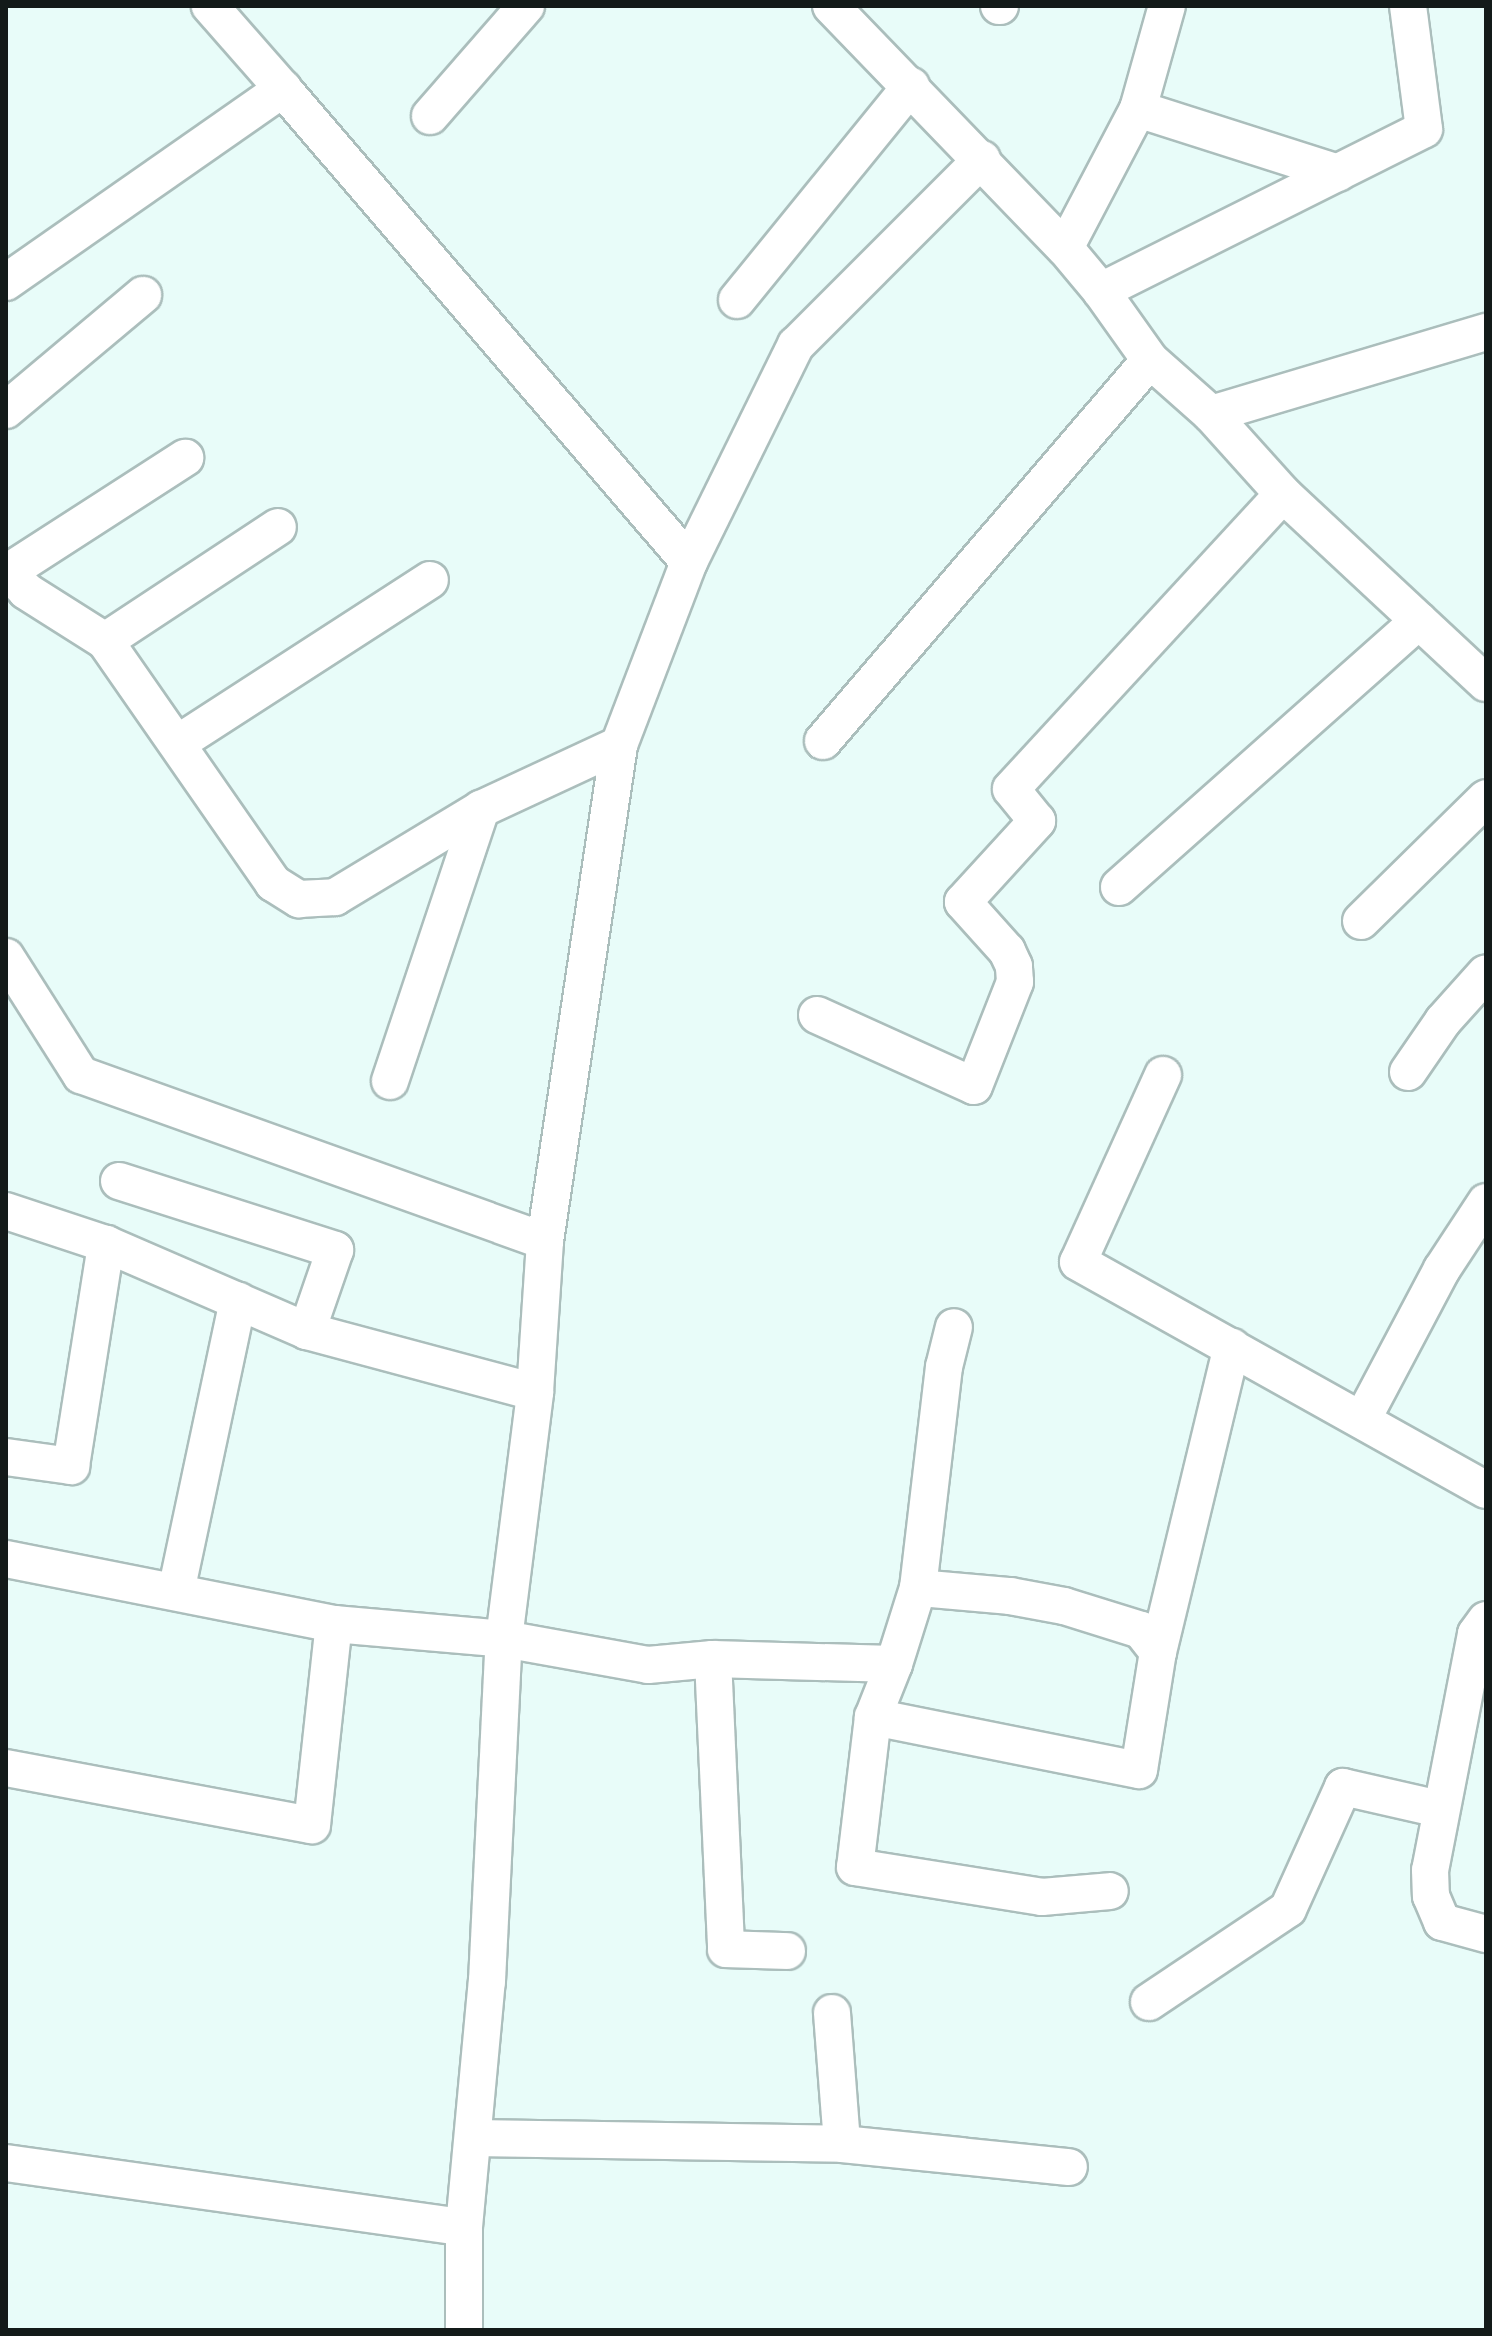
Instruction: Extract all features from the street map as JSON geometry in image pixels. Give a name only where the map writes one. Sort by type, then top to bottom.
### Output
[{"type":"street","points":[[430,116],[526,6]]},
{"type":"street","points":[[1065,248],[1138,109],[1167,6]]},
{"type":"street","points":[[1101,291],[1424,129],[1408,6]]},
{"type":"street","points":[[213,7],[689,562]]},
{"type":"street","points":[[843,10],[1065,248],[1101,291],[1150,360],[1211,414],[1283,494],[1486,683]]},
{"type":"street","points":[[737,300],[911,86]]},
{"type":"street","points":[[6,282],[283,89]]},
{"type":"street","points":[[1138,109],[1338,173]]},
{"type":"street","points":[[464,2330],[464,2227],[487,1981],[504,1639],[535,1392],[545,1241],[619,745],[689,562],[796,345],[982,159]]},
{"type":"street","points":[[6,410],[143,295]]},
{"type":"street","points":[[1211,414],[1486,332]]},
{"type":"street","points":[[823,741],[1150,360]]},
{"type":"street","points":[[185,458],[12,585],[105,641],[273,883],[299,899],[335,897],[481,809],[619,745]]},
{"type":"street","points":[[817,1015],[974,1086],[1015,982],[1014,966],[1007,951],[963,902],[1037,821],[1011,789],[1283,494]]},
{"type":"street","points":[[105,641],[278,527]]},
{"type":"street","points":[[178,743],[430,580]]},
{"type":"street","points":[[1119,887],[1419,621]]},
{"type":"street","points":[[1361,921],[1486,798]]},
{"type":"street","points":[[390,1081],[481,809]]},
{"type":"street","points":[[6,957],[81,1075],[545,1241]]},
{"type":"street","points":[[1408,1072],[1443,1021],[1486,973]]},
{"type":"street","points":[[1163,1075],[1078,1262],[1486,1490]]},
{"type":"street","points":[[119,1181],[335,1250],[307,1331]]},
{"type":"street","points":[[1362,1420],[1442,1269],[1486,1202]]},
{"type":"street","points":[[6,1211],[106,1244],[307,1331],[535,1392]]},
{"type":"street","points":[[6,1457],[71,1466],[106,1244]]},
{"type":"street","points":[[176,1592],[238,1301]]},
{"type":"street","points":[[954,1327],[944,1367],[918,1588],[873,1717],[855,1867],[1042,1897],[1110,1891]]},
{"type":"street","points":[[873,1717],[1139,1770],[1158,1652],[1232,1347]]},
{"type":"street","points":[[6,1559],[334,1624],[504,1639],[648,1665],[713,1659],[894,1664]]},
{"type":"street","points":[[918,1588],[1010,1596],[1064,1606],[1141,1630],[1158,1652]]},
{"type":"street","points":[[1486,1620],[1476,1634],[1430,1870],[1431,1896],[1442,1922],[1486,1934]]},
{"type":"street","points":[[6,1768],[312,1825],[334,1624]]},
{"type":"street","points":[[713,1659],[726,1949],[787,1951]]},
{"type":"street","points":[[1149,2002],[1288,1909],[1343,1787],[1440,1809]]},
{"type":"street","points":[[832,2013],[842,2144]]},
{"type":"street","points":[[474,2138],[842,2144],[1069,2167]]},
{"type":"street","points":[[6,2163],[464,2227]]}]
